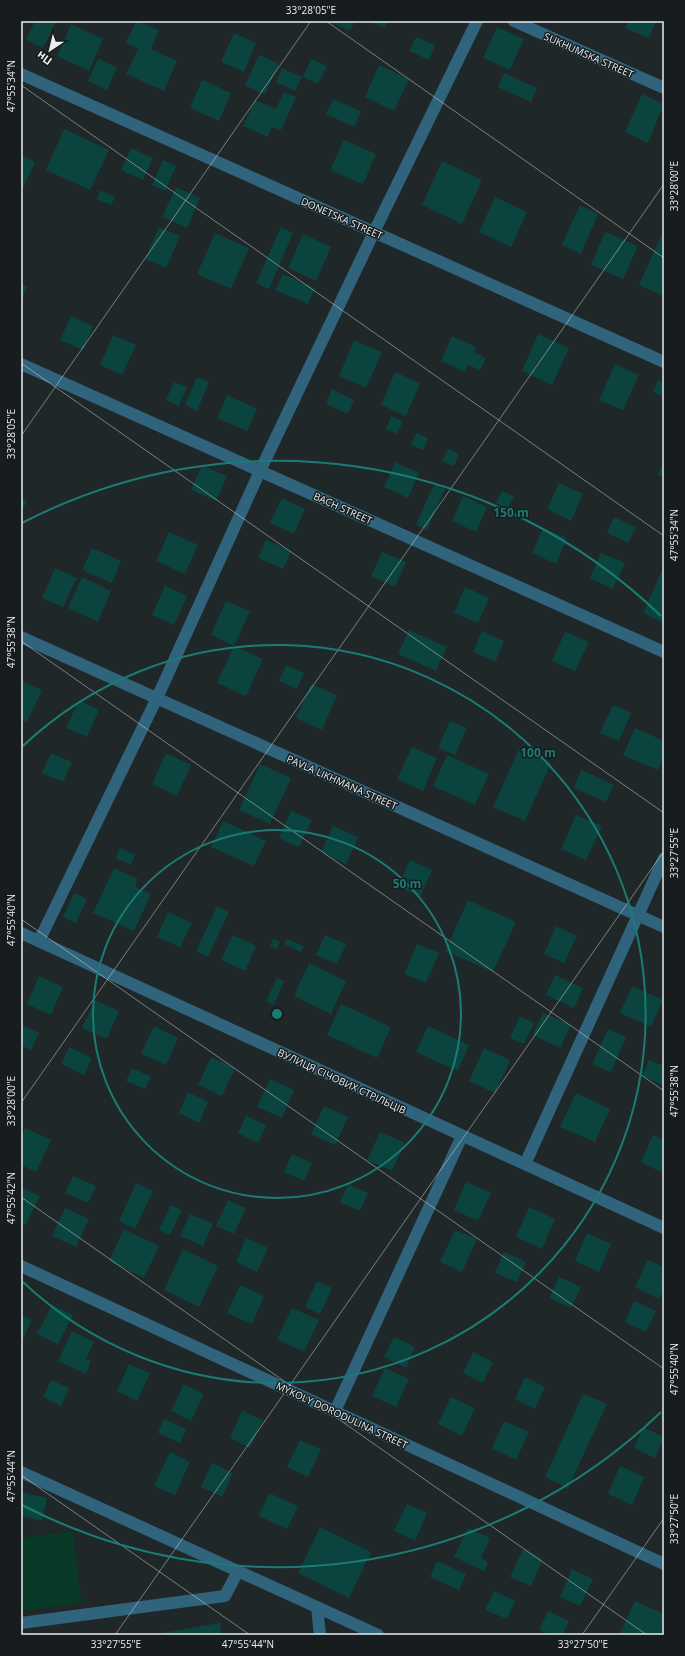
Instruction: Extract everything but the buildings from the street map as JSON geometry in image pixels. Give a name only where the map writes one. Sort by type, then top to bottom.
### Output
[{"type":"street","points":[[39,941],[157,698],[260,471],[477,21]]},
{"type":"street","name":"SUKHUMSKA STREET","points":[[514,21],[664,88]]},
{"type":"street","name":"DONETSKA STREET","points":[[21,74],[664,362]]},
{"type":"street","name":"BACH STREET","points":[[21,364],[664,652]]},
{"type":"street","name":"PAVLA LIKHMANA STREET","points":[[21,637],[664,927]]},
{"type":"street","points":[[525,1164],[664,858]]},
{"type":"street","name":"ВУЛИЦЯ СІЧОВИХ СТРІЛЬЦІВ","points":[[21,933],[664,1228]]},
{"type":"street","points":[[335,1411],[462,1136]]},
{"type":"street","name":"MYKOLY DORODULINA STREET","points":[[21,1266],[664,1564]]},
{"type":"street","points":[[21,1472],[378,1635]]},
{"type":"street","points":[[21,1623],[225,1596],[238,1571]]},
{"type":"street","points":[[317,1607],[320,1635]]},
{"type":"green space","points":[[72,1531],[82,1603],[21,1611],[21,1538]]}]
